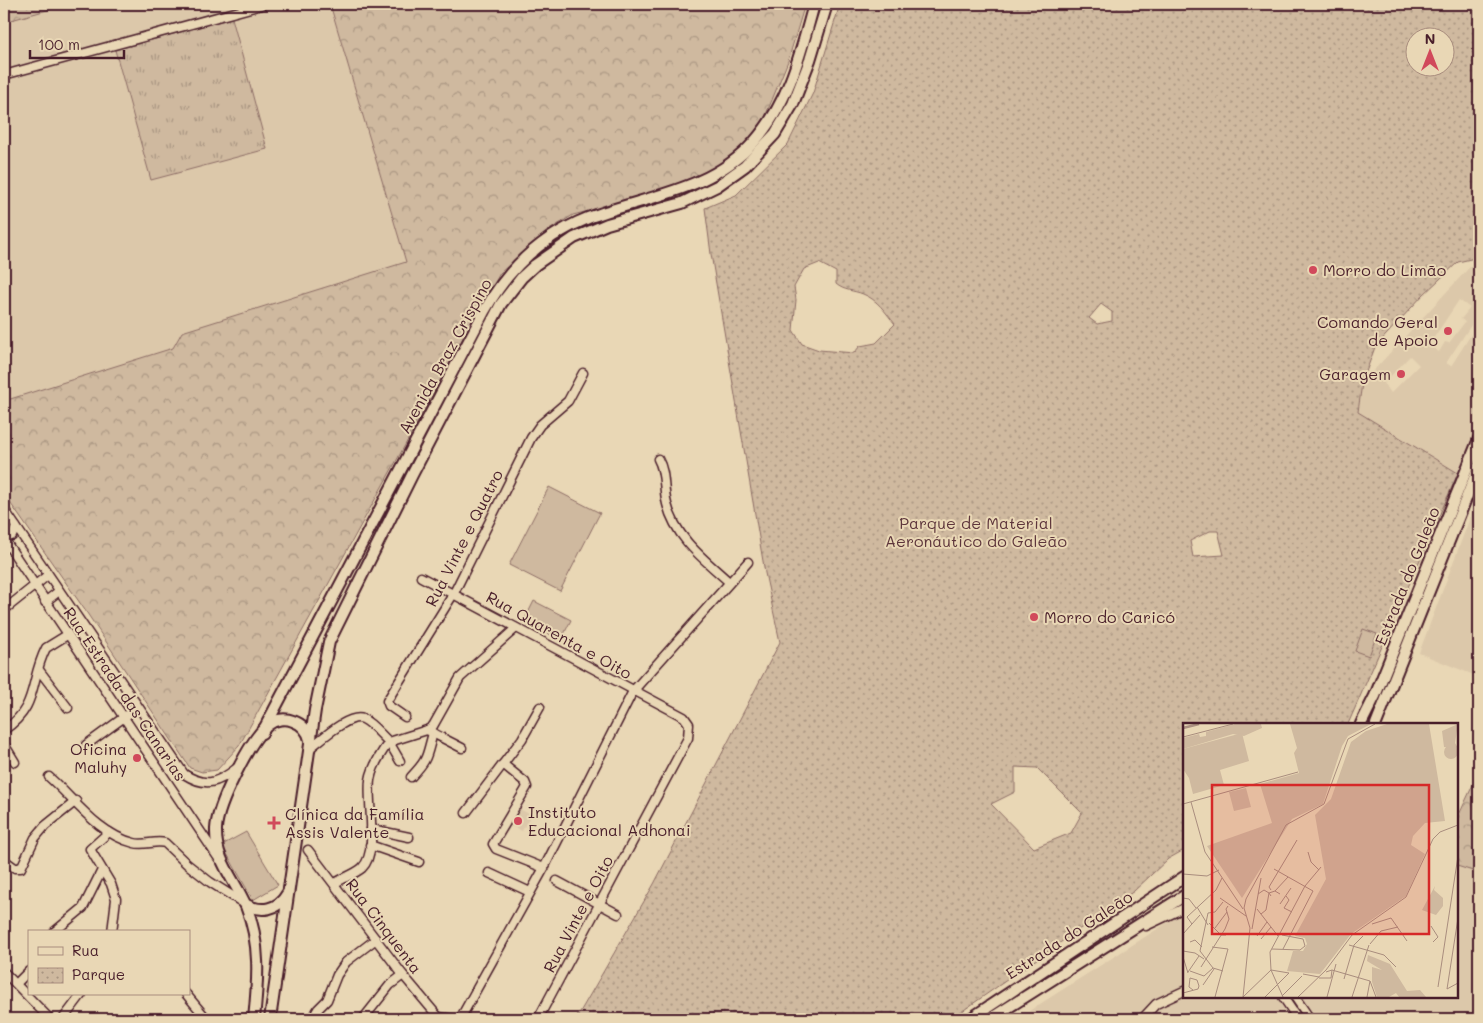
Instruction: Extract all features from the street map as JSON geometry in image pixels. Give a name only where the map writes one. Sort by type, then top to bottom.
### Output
[{"type":"main road","name":"Avenida Braz Crispino","points":[[254,1019],[258,980],[254,932],[245,904],[223,866],[218,846],[218,817],[222,802],[241,765],[262,733],[486,310],[507,276],[522,259],[538,246],[571,226],[606,212],[684,189],[717,172],[740,156],[766,127],[786,92],[814,4]]},
{"type":"main road","name":"Avenida Braz Crispino","points":[[270,1019],[310,746],[329,642],[412,475],[511,290],[548,254],[574,238],[607,224],[682,203],[717,186],[745,166],[774,134],[793,104],[810,60],[827,4]]},
{"type":"main road","name":"Estrada do Galeão","points":[[1362,723],[1375,696],[1479,439]]},
{"type":"main road","name":"Estrada do Galeão","points":[[1376,723],[1479,466]]},
{"type":"main road","points":[[262,733],[271,723],[290,720],[306,731],[310,746]]},
{"type":"main road","name":"Estrada do Galeão","points":[[970,1019],[1183,878]]},
{"type":"main road","points":[[245,904],[257,909],[270,908],[281,902],[288,892]]},
{"type":"main road","name":"Estrada do Galeão","points":[[990,1019],[1096,954],[1183,897]]},
{"type":"street","points":[[4,75],[265,4]]},
{"type":"street","name":"Rua Vinte e Quatro","points":[[405,717],[389,706],[388,701],[454,593],[531,438],[540,425],[568,401],[583,373]]},
{"type":"street","points":[[658,459],[663,468],[667,503],[676,528],[693,550],[729,582]]},
{"type":"street","name":"Rua Estrada das Canarias","points":[[4,509],[184,774],[195,781],[205,782],[224,778],[241,765]]},
{"type":"street","points":[[4,538],[12,536],[16,527]]},
{"type":"street","name":"Rua Estrada das Canarias","points":[[4,538],[67,635],[191,814],[223,866]]},
{"type":"street","points":[[460,1019],[544,868],[633,691],[748,562]]},
{"type":"street","points":[[4,610],[48,575]]},
{"type":"street","name":"Rua Quarenta e Oito","points":[[421,577],[684,717]]},
{"type":"street","points":[[45,602],[59,591]]},
{"type":"street","points":[[410,777],[426,758],[431,747],[430,731],[460,678],[516,628]]},
{"type":"street","points":[[4,730],[22,717],[29,704],[46,648],[67,635]]},
{"type":"street","points":[[39,670],[68,708]]},
{"type":"street","points":[[86,745],[138,707]]},
{"type":"street","points":[[466,813],[522,739],[540,707]]},
{"type":"street","name":"Rua Vinte e Oito","points":[[538,1019],[688,738],[690,728],[684,717]]},
{"type":"street","points":[[310,746],[346,722],[356,718],[366,721],[389,742],[400,761]]},
{"type":"street","points":[[334,882],[363,867],[369,856],[371,829],[370,779],[376,762],[389,742],[430,731],[462,748]]},
{"type":"street","points":[[4,744],[15,762]]},
{"type":"street","points":[[503,764],[525,782],[526,786],[493,844],[496,849],[544,868]]},
{"type":"street","points":[[49,777],[76,801],[85,814],[109,832],[134,843],[165,843],[210,882],[245,904]]},
{"type":"street","points":[[4,860],[15,868],[21,868],[35,838],[45,826],[76,801]]},
{"type":"street","points":[[371,829],[409,838]]},
{"type":"street","points":[[109,832],[90,849],[111,884],[116,899],[112,930]]},
{"type":"street","points":[[370,845],[419,862]]},
{"type":"street","name":"Rua Cinquenta","points":[[308,850],[403,975],[440,1018],[453,1019]]},
{"type":"street","points":[[56,930],[67,919],[77,914],[90,898],[102,870]]},
{"type":"street","points":[[489,873],[530,892]]},
{"type":"street","points":[[556,881],[618,914]]},
{"type":"street","points":[[1096,954],[1156,920],[1183,908]]},
{"type":"street","points":[[312,1019],[327,1000],[337,975],[346,962],[376,940]]},
{"type":"street","points":[[4,972],[28,995]]},
{"type":"street","points":[[17,983],[28,972]]},
{"type":"street","points":[[363,1019],[390,985],[403,975]]},
{"type":"street","points":[[1142,1019],[1156,1004],[1183,991]]},
{"type":"street","points":[[29,996],[50,1019]]},
{"type":"street","points":[[64,1019],[81,996]]},
{"type":"street","points":[[188,996],[207,1019]]},
{"type":"street","points":[[1284,998],[1298,1019]]},
{"type":"street","points":[[1296,998],[1310,1019]]},
{"type":"shaded area","points":[[4,4],[805,4],[788,61],[773,101],[605,206],[573,215],[546,232],[500,273],[239,746],[217,770],[202,772],[190,768],[87,613],[4,494]]},
{"type":"shaded area","points":[[1479,257],[1479,313],[1446,363],[1451,366],[1479,322],[1479,420],[1458,473],[1358,413],[1362,383]],"holes":[[[1459,300],[1470,308],[1461,319],[1465,322],[1449,343],[1445,342],[1439,352],[1429,345]],[[1410,356],[1419,365],[1391,393],[1384,383]]]},
{"type":"shaded area","points":[[1479,494],[1479,677],[1419,653]]},
{"type":"shaded area","points":[[1479,772],[1479,1019],[1034,1019],[1029,1011],[1183,913],[1183,998],[1458,998],[1458,817]]},
{"type":"shaded area","name":"Instituto Educacional Adhonai","points":[[516,807],[531,815],[522,831],[507,824]]},
{"type":"green space","points":[[4,4],[69,4],[4,22]]},
{"type":"green space","points":[[330,4],[805,4],[788,61],[760,129],[719,167],[674,189],[573,215],[546,232],[500,273],[239,746],[217,770],[202,772],[190,768],[87,613],[4,494],[4,401],[173,348],[182,332],[406,262]]},
{"type":"green space","name":"Parque de Material Aeronáutico do Galeão","points":[[840,4],[1479,4],[1479,257],[1458,262],[1423,295],[1375,347],[1362,383],[1358,412],[1458,473],[1348,723],[1183,723],[1183,851],[1168,859],[1134,891],[951,1019],[576,1019],[654,884],[780,642],[765,573],[711,254],[705,208],[736,195],[788,144],[813,93]],"holes":[[[819,263],[836,272],[836,284],[845,289],[863,294],[873,300],[895,324],[876,343],[860,346],[854,353],[819,350],[802,344],[793,330],[796,300],[794,287],[804,269]],[[1101,304],[1112,312],[1112,321],[1097,324],[1089,318]],[[1210,531],[1218,531],[1224,555],[1193,557],[1190,541]],[[1015,767],[1037,768],[1082,813],[1071,833],[1034,848],[991,804],[1015,792]]]},
{"type":"green space","points":[[232,18],[267,149],[151,180],[115,50]]},
{"type":"green space","points":[[549,487],[600,513],[560,591],[509,565]]},
{"type":"green space","points":[[534,601],[571,620],[561,640],[524,621]]},
{"type":"green space","points":[[1363,629],[1377,634],[1369,656],[1355,651]]},
{"type":"green space","points":[[1479,772],[1479,873],[1458,866],[1458,817]]},
{"type":"green space","points":[[246,832],[278,885],[253,900],[222,845]]},
{"type":"place","name":"Morro do Limão","points":[[1313,270]]},
{"type":"place","name":"Comando Geral de Apoio","points":[[1448,331]]},
{"type":"place","name":"Garagem","points":[[1401,374]]},
{"type":"place","name":"Morro do Caricó","points":[[1034,617]]},
{"type":"place","name":"Oficina Maluhy","points":[[137,758]]},
{"type":"place","name":"Instituto Educacional Adhonai","points":[[518,821]]},
{"type":"place","name":"Clínica da Família Assis Valente","points":[[274,823]]}]
